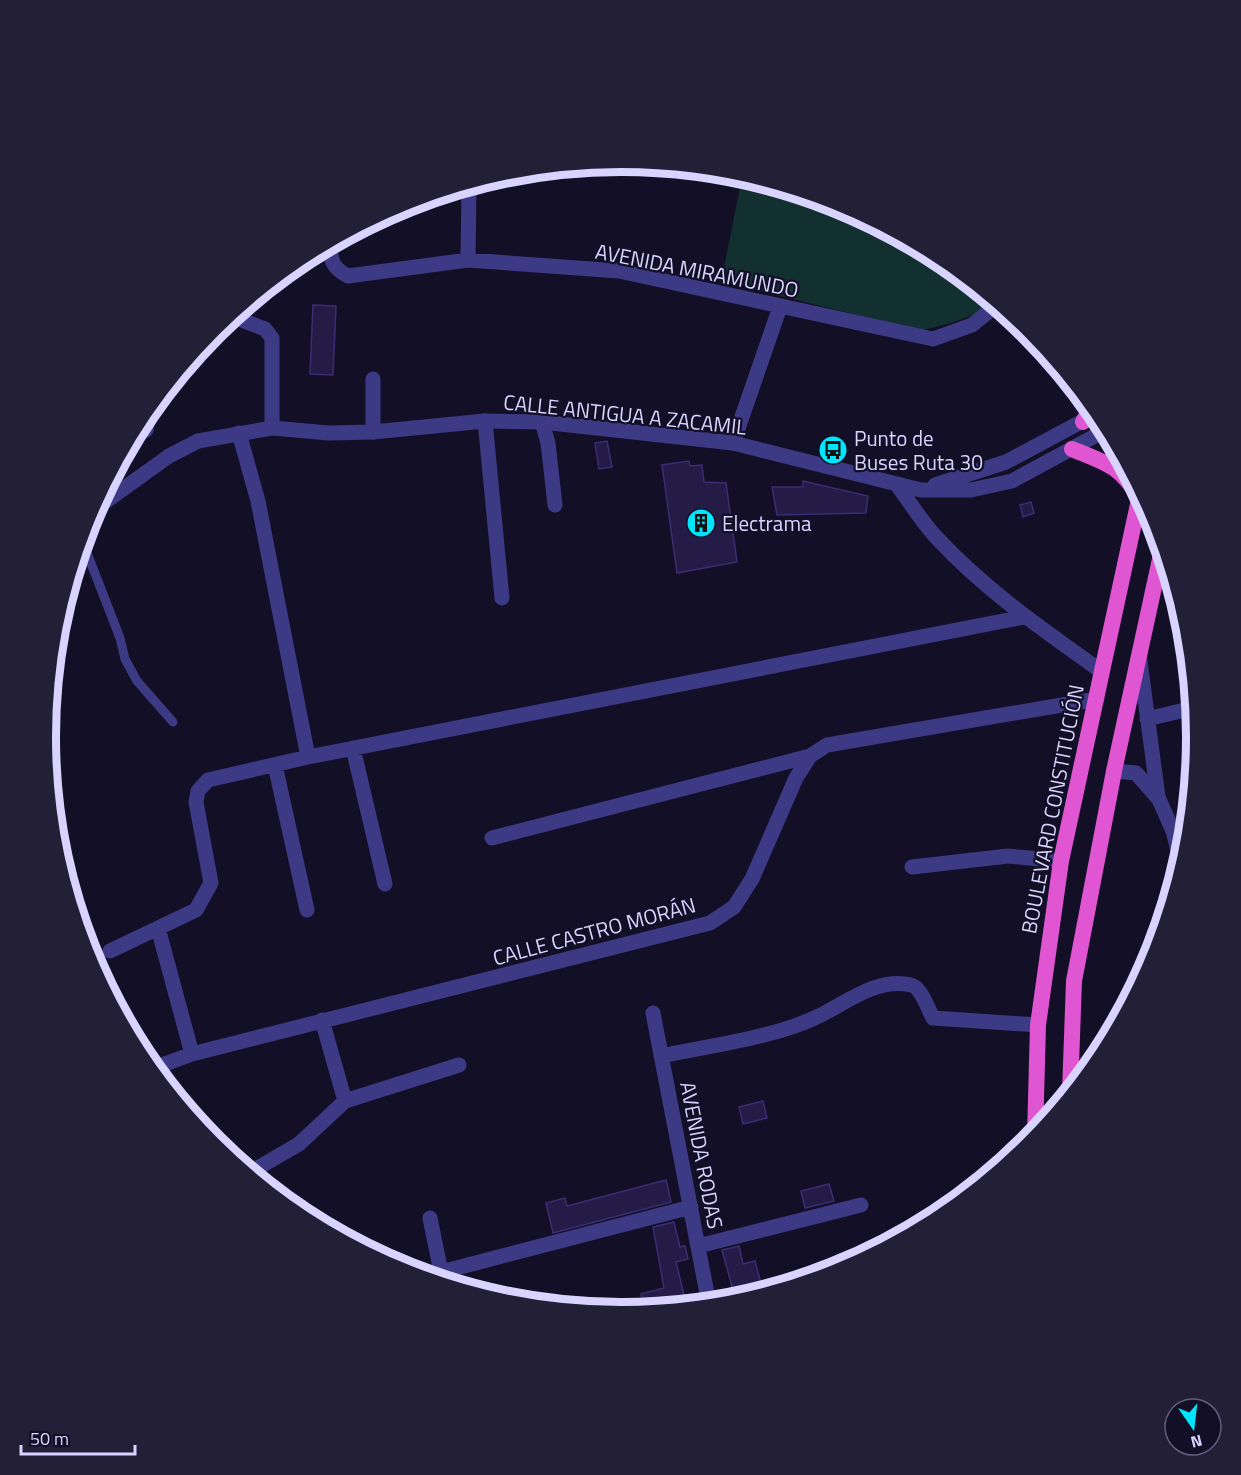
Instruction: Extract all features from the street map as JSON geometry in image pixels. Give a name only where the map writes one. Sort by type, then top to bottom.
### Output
[{"type":"highway","points":[[1072,449],[1117,469]]},
{"type":"highway","name":"BOULEVARD CONSTITUCIÓN","points":[[1035,1120],[1038,1025],[1061,861],[1137,510]]},
{"type":"highway","points":[[1070,1079],[1074,981],[1114,771],[1140,661],[1159,566]]},
{"type":"street","points":[[468,260],[469,193]]},
{"type":"street","name":"AVENIDA MIRAMUNDO","points":[[330,253],[332,263],[338,271],[348,276],[468,260],[619,272],[933,339],[972,325],[990,311]]},
{"type":"street","points":[[733,443],[780,307]]},
{"type":"street","points":[[241,320],[265,329],[272,338],[272,428]]},
{"type":"street","points":[[373,379],[373,432]]},
{"type":"street","points":[[921,490],[1006,462],[1085,418]]},
{"type":"street","points":[[485,421],[502,598]]},
{"type":"street","name":"CALLE ANTIGUA A ZACAMIL","points":[[109,499],[169,456],[198,441],[272,428],[329,433],[373,432],[485,421],[542,422],[733,443],[921,490],[971,490],[1012,481],[1097,435]]},
{"type":"street","points":[[542,422],[548,443],[555,505]]},
{"type":"street","points":[[239,433],[258,501],[308,757]]},
{"type":"street","points":[[897,485],[933,535],[963,565],[1024,617],[1101,671]]},
{"type":"street","points":[[110,951],[196,910],[211,883],[196,802],[198,791],[208,780],[353,748],[1024,617]]},
{"type":"street","points":[[1140,661],[1158,797]]},
{"type":"street","points":[[492,838],[810,756],[827,745],[1097,699]]},
{"type":"street","points":[[1147,719],[1184,710]]},
{"type":"street","points":[[353,748],[385,884]]},
{"type":"street","name":"CALLE CASTRO MORÁN","points":[[161,1065],[192,1054],[322,1020],[710,923],[734,907],[753,879],[796,778],[810,756]]},
{"type":"street","points":[[275,765],[307,910]]},
{"type":"street","points":[[1114,771],[1136,773],[1158,797],[1178,827]]},
{"type":"street","points":[[912,867],[1008,856],[1061,861]]},
{"type":"street","points":[[158,928],[192,1054]]},
{"type":"street","points":[[662,1056],[791,1028],[860,994],[893,983],[913,985],[918,989],[933,1018],[1038,1025]]},
{"type":"street","name":"AVENIDA RODAS","points":[[653,1013],[707,1296]]},
{"type":"street","points":[[322,1020],[345,1101]]},
{"type":"street","points":[[256,1169],[299,1144],[345,1101],[459,1065]]},
{"type":"street","points":[[698,1246],[861,1205]]},
{"type":"street","points":[[448,1275],[690,1207]]},
{"type":"street","points":[[430,1218],[441,1274]]},
{"type":"lane","points":[[87,552],[120,638],[125,658],[136,681],[173,722]]},
{"type":"green space","points":[[740,185],[802,202],[870,231],[934,268],[986,307],[968,317],[918,330],[756,290],[722,278]]},
{"type":"building","points":[[313,305],[336,306],[333,375],[310,374]]},
{"type":"building","points":[[607,441],[612,467],[599,469],[595,443]]},
{"type":"building","name":"Electrama","points":[[689,461],[690,466],[702,465],[704,482],[726,483],[737,562],[677,573],[662,465]]},
{"type":"building","points":[[803,481],[868,496],[866,513],[777,515],[772,487],[803,487]]},
{"type":"building","points":[[1031,502],[1034,513],[1023,517],[1020,505]]},
{"type":"building","points":[[763,1101],[767,1118],[743,1124],[739,1107]]},
{"type":"building","points":[[666,1180],[671,1202],[553,1233],[546,1203],[565,1198],[567,1206]]},
{"type":"building","points":[[829,1184],[834,1201],[805,1208],[801,1191]]},
{"type":"building","points":[[674,1222],[680,1247],[685,1246],[688,1259],[676,1262],[684,1295],[663,1301],[642,1301],[641,1294],[664,1288],[653,1227]]},
{"type":"building","points":[[739,1246],[743,1264],[755,1261],[761,1283],[733,1290],[722,1250]]},
{"type":"place","name":"Punto de Buses Ruta 30","points":[[833,450]]},
{"type":"place","name":"Electrama","points":[[701,523]]}]
